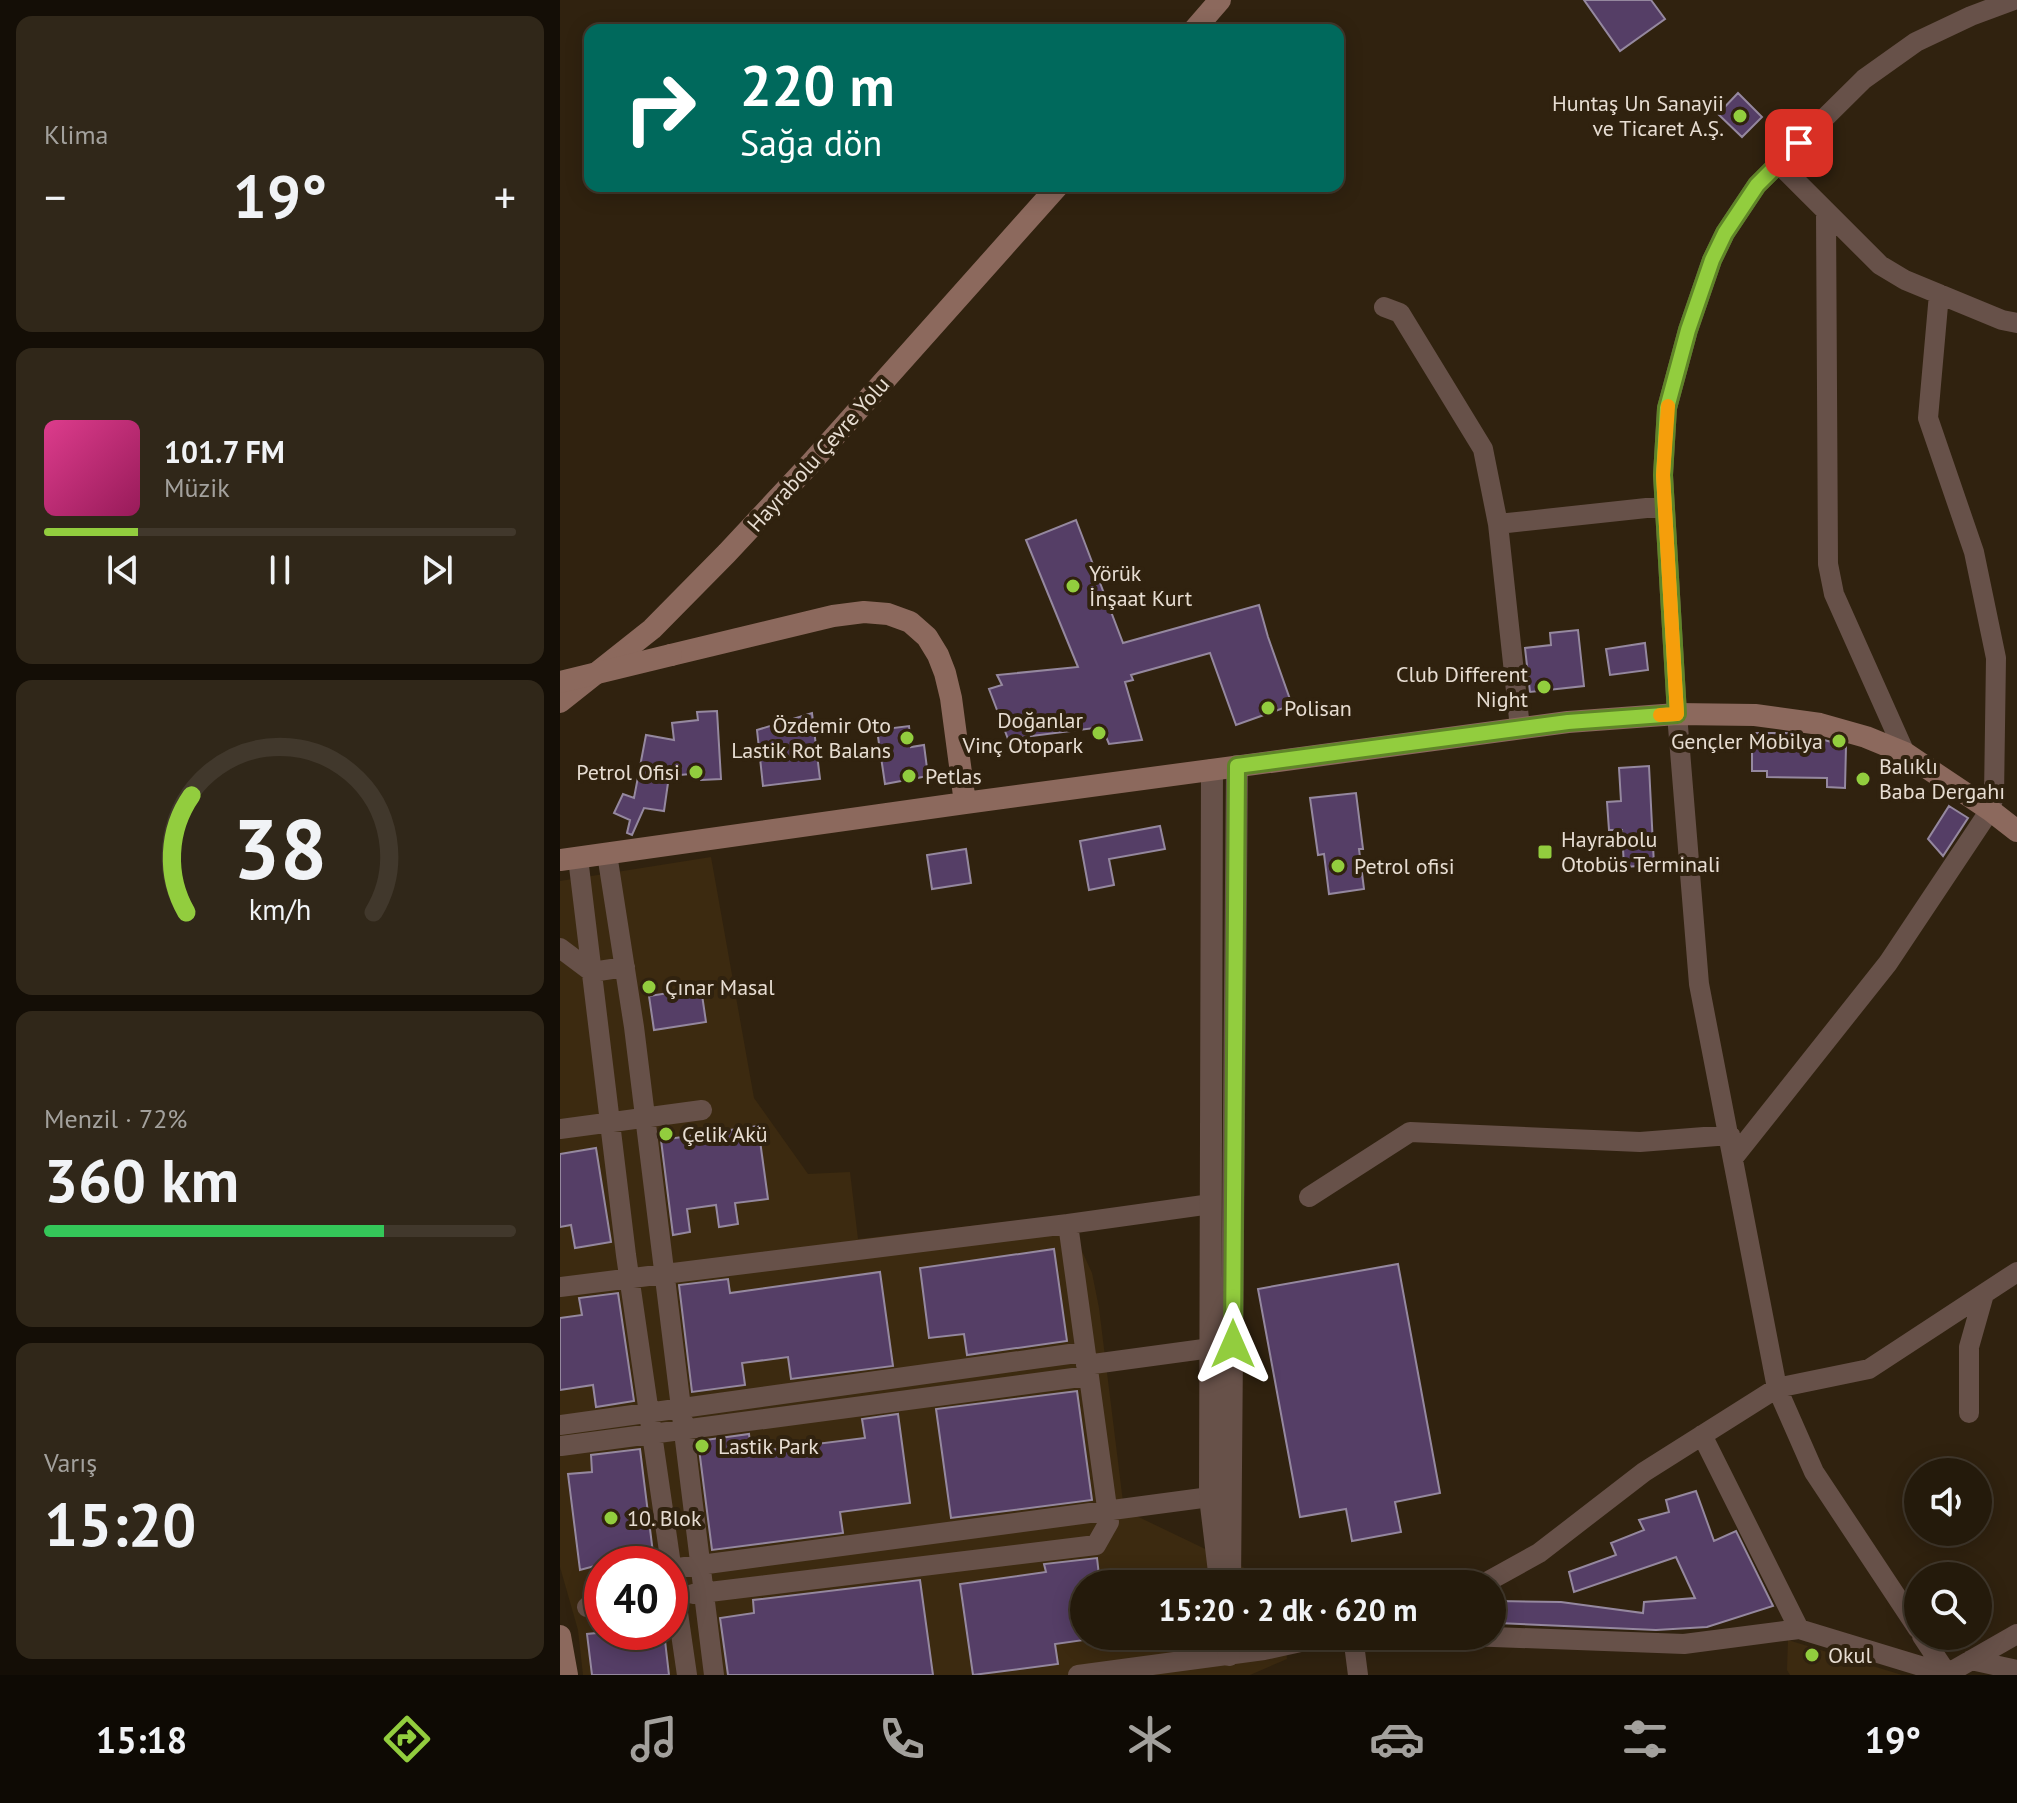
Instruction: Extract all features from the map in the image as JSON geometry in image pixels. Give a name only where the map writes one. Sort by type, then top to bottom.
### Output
[{"type":"main road","points":[[1199,24],[1220,0]]},
{"type":"main road","name":"Hayrabolu Çevre Yolu","points":[[560,702],[652,629],[727,553],[1053,192]]},
{"type":"main road","points":[[560,682],[833,616],[864,612],[888,614],[910,622],[927,637],[938,655],[951,698],[965,803]]},
{"type":"main road","points":[[569,859],[1520,728],[1677,714],[1755,715],[1820,724],[1866,737],[1905,753],[2017,831]]},
{"type":"main road","points":[[560,1636],[567,1675]]},
{"type":"street","points":[[1904,1608],[1814,1472],[1777,1388],[1699,984],[1677,714],[1663,475],[1667,408],[1712,260],[1725,233],[1757,185],[1864,79],[1916,42],[2014,0]]},
{"type":"street","points":[[1971,16],[2017,14]]},
{"type":"street","points":[[1779,164],[1880,265],[1905,280],[2002,320],[2017,323]]},
{"type":"street","points":[[1826,212],[1828,564],[1834,594],[1905,753]]},
{"type":"street","points":[[1734,1157],[1888,963],[1990,810],[1994,796],[1996,658],[1974,552],[1928,418],[1939,294]]},
{"type":"street","points":[[1384,307],[1400,313],[1483,449],[1498,524],[1520,728]]},
{"type":"street","points":[[1498,524],[1665,506]]},
{"type":"street","points":[[1230,1570],[1237,766]]},
{"type":"street","points":[[1212,770],[1210,1497],[1219,1570]]},
{"type":"street","points":[[607,854],[645,1118],[714,1675]]},
{"type":"street","points":[[569,859],[592,972],[630,1279],[668,1546]]},
{"type":"street","points":[[560,948],[592,972],[625,967]]},
{"type":"street","points":[[560,1129],[702,1110]]},
{"type":"street","points":[[1309,1197],[1410,1132],[1640,1142],[1730,1135]]},
{"type":"street","points":[[560,1287],[1211,1204]]},
{"type":"street","points":[[688,1595],[1096,1545],[1109,1522],[1068,1224]]},
{"type":"street","points":[[1506,1571],[1539,1553],[1644,1472],[1777,1388],[1869,1369],[2017,1272]]},
{"type":"street","points":[[1969,1413],[1969,1347],[1984,1294]]},
{"type":"street","points":[[560,1425],[681,1408],[1211,1348]]},
{"type":"street","points":[[561,1446],[684,1430],[1086,1364]]},
{"type":"street","points":[[1702,1435],[1799,1629]]},
{"type":"street","points":[[688,1567],[1210,1497]]},
{"type":"street","points":[[1506,1637],[1684,1644],[1799,1629],[1948,1674],[2017,1634]]},
{"type":"street","points":[[683,1650],[687,1675]]},
{"type":"street","points":[[1078,1675],[1229,1650]]},
{"type":"street","points":[[1355,1650],[1358,1675]]},
{"type":"street","points":[[1932,1650],[1948,1674]]},
{"type":"street","points":[[1971,1660],[2017,1670]]},
{"type":"shaded area","points":[[711,857],[754,1098],[808,1174],[850,1172],[858,1239],[1023,1220],[1048,1222],[1081,1249],[1092,1273],[1099,1308],[1124,1510],[1249,1570],[1070,1570],[1070,1650],[1286,1650],[1287,1659],[1250,1675],[583,1675],[578,1630],[560,1567],[560,881]]},
{"type":"shaded area","name":"Okul","points":[[1788,1640],[1902,1675],[1790,1675],[1787,1670]]},
{"type":"building","points":[[1584,0],[1651,0],[1665,19],[1620,51]]},
{"type":"building","name":"Huntaş Un Sanayii ve Ticaret A.Ş.","points":[[1738,93],[1762,117],[1742,137],[1718,114]]},
{"type":"building","points":[[1076,520],[1123,643],[1259,605],[1292,705],[1236,725],[1210,653],[1131,675],[1133,680],[1125,682],[1142,740],[1109,744],[1102,727],[1008,739],[989,689],[1002,685],[997,675],[1078,667],[1026,540]]},
{"type":"building","points":[[1578,630],[1584,686],[1530,692],[1525,648],[1551,645],[1550,633]]},
{"type":"building","points":[[1645,643],[1648,670],[1610,675],[1606,649]]},
{"type":"building","points":[[717,711],[721,779],[701,780],[701,773],[669,776],[664,811],[644,808],[632,835],[627,833],[630,820],[614,813],[623,794],[634,798],[646,735],[674,740],[672,723],[698,720],[697,712]]},
{"type":"building","points":[[812,713],[820,779],[763,786],[757,730]]},
{"type":"building","points":[[909,726],[911,747],[924,745],[928,776],[885,784],[877,730]]},
{"type":"building","points":[[1752,733],[1786,733],[1846,746],[1845,788],[1827,787],[1827,778],[1767,777],[1767,771],[1752,771]]},
{"type":"building","points":[[1649,766],[1654,865],[1624,867],[1622,830],[1609,830],[1607,802],[1621,801],[1619,768]]},
{"type":"building","points":[[1356,793],[1364,889],[1329,894],[1324,854],[1318,855],[1310,798]]},
{"type":"building","points":[[1949,806],[1968,818],[1943,856],[1928,839]]},
{"type":"building","points":[[1160,826],[1165,849],[1109,859],[1114,885],[1089,890],[1080,841]]},
{"type":"building","points":[[966,849],[971,883],[932,889],[927,855]]},
{"type":"building","points":[[701,988],[706,1022],[654,1030],[649,996]]},
{"type":"building","points":[[758,1126],[768,1199],[735,1203],[738,1224],[719,1227],[716,1205],[687,1209],[690,1232],[673,1235],[661,1140]]},
{"type":"building","points":[[596,1148],[611,1242],[575,1248],[571,1225],[560,1227],[560,1154]]},
{"type":"building","points":[[1054,1249],[1067,1341],[967,1355],[964,1334],[929,1338],[920,1268]]},
{"type":"building","points":[[1398,1264],[1440,1493],[1395,1502],[1401,1532],[1352,1541],[1346,1509],[1300,1517],[1258,1289]]},
{"type":"building","points":[[880,1272],[893,1366],[791,1379],[788,1357],[742,1363],[745,1385],[692,1392],[679,1285],[728,1279],[730,1293]]},
{"type":"building","points":[[618,1293],[634,1401],[596,1407],[593,1385],[560,1390],[560,1318],[582,1315],[579,1298]]},
{"type":"building","points":[[1077,1391],[1092,1500],[951,1518],[936,1409]]},
{"type":"building","points":[[898,1414],[910,1503],[840,1512],[843,1533],[712,1550],[698,1441],[749,1434],[751,1452],[865,1438],[862,1419]]},
{"type":"building","name":"10. Blok","points":[[640,1449],[652,1546],[584,1546],[584,1569],[580,1570],[568,1474],[592,1472],[591,1455]]},
{"type":"building","points":[[1696,1491],[1714,1541],[1736,1531],[1773,1606],[1707,1627],[1656,1630],[1506,1623],[1506,1601],[1561,1602],[1643,1613],[1644,1602],[1695,1598],[1676,1557],[1574,1592],[1569,1572],[1616,1555],[1611,1543],[1644,1530],[1639,1520],[1669,1512],[1666,1500]]},
{"type":"building","points":[[1097,1558],[1098,1570],[1070,1570],[1070,1642],[1055,1644],[1058,1664],[973,1675],[960,1584],[1046,1572],[1044,1564]]},
{"type":"building","points":[[920,1580],[933,1675],[728,1675],[720,1618],[754,1613],[753,1600]]},
{"type":"building","points":[[589,1650],[666,1650],[669,1675],[592,1675]]},
{"type":"slow traffic","points":[[1660,715],[1677,714],[1663,475],[1668,406]]},
{"type":"place","name":"Huntaş Un Sanayii ve Ticaret A.Ş.","points":[[1740,116]]},
{"type":"place","name":"Yörük İnşaat Kurt","points":[[1073,586]]},
{"type":"place","name":"Club Different Night","points":[[1544,687]]},
{"type":"place","name":"Polisan","points":[[1268,708]]},
{"type":"place","name":"Doğanlar Vinç Otopark","points":[[1099,733]]},
{"type":"place","name":"Özdemir Oto Lastik Rot Balans","points":[[907,738]]},
{"type":"place","name":"Gençler Mobilya","points":[[1839,741]]},
{"type":"place","name":"Petrol Ofisi","points":[[696,772]]},
{"type":"place","name":"Petlas","points":[[909,776]]},
{"type":"place","name":"Balıklı Baba Dergahı","points":[[1863,779]]},
{"type":"place","name":"Hayrabolu Otobüs Terminali","points":[[1545,852]]},
{"type":"place","name":"Petrol ofisi","points":[[1338,866]]},
{"type":"place","name":"Çınar Masal","points":[[649,987]]},
{"type":"place","name":"Çelik Akü","points":[[666,1134]]},
{"type":"place","name":"Lastik Park","points":[[702,1446]]},
{"type":"place","name":"10. Blok","points":[[611,1518]]},
{"type":"place","name":"Okul","points":[[1812,1655]]},
{"type":"route","points":[[1233,1344],[1237,766],[1568,722],[1677,714],[1663,475],[1667,408],[1688,330],[1712,260],[1725,233],[1757,185],[1799,143]]}]
